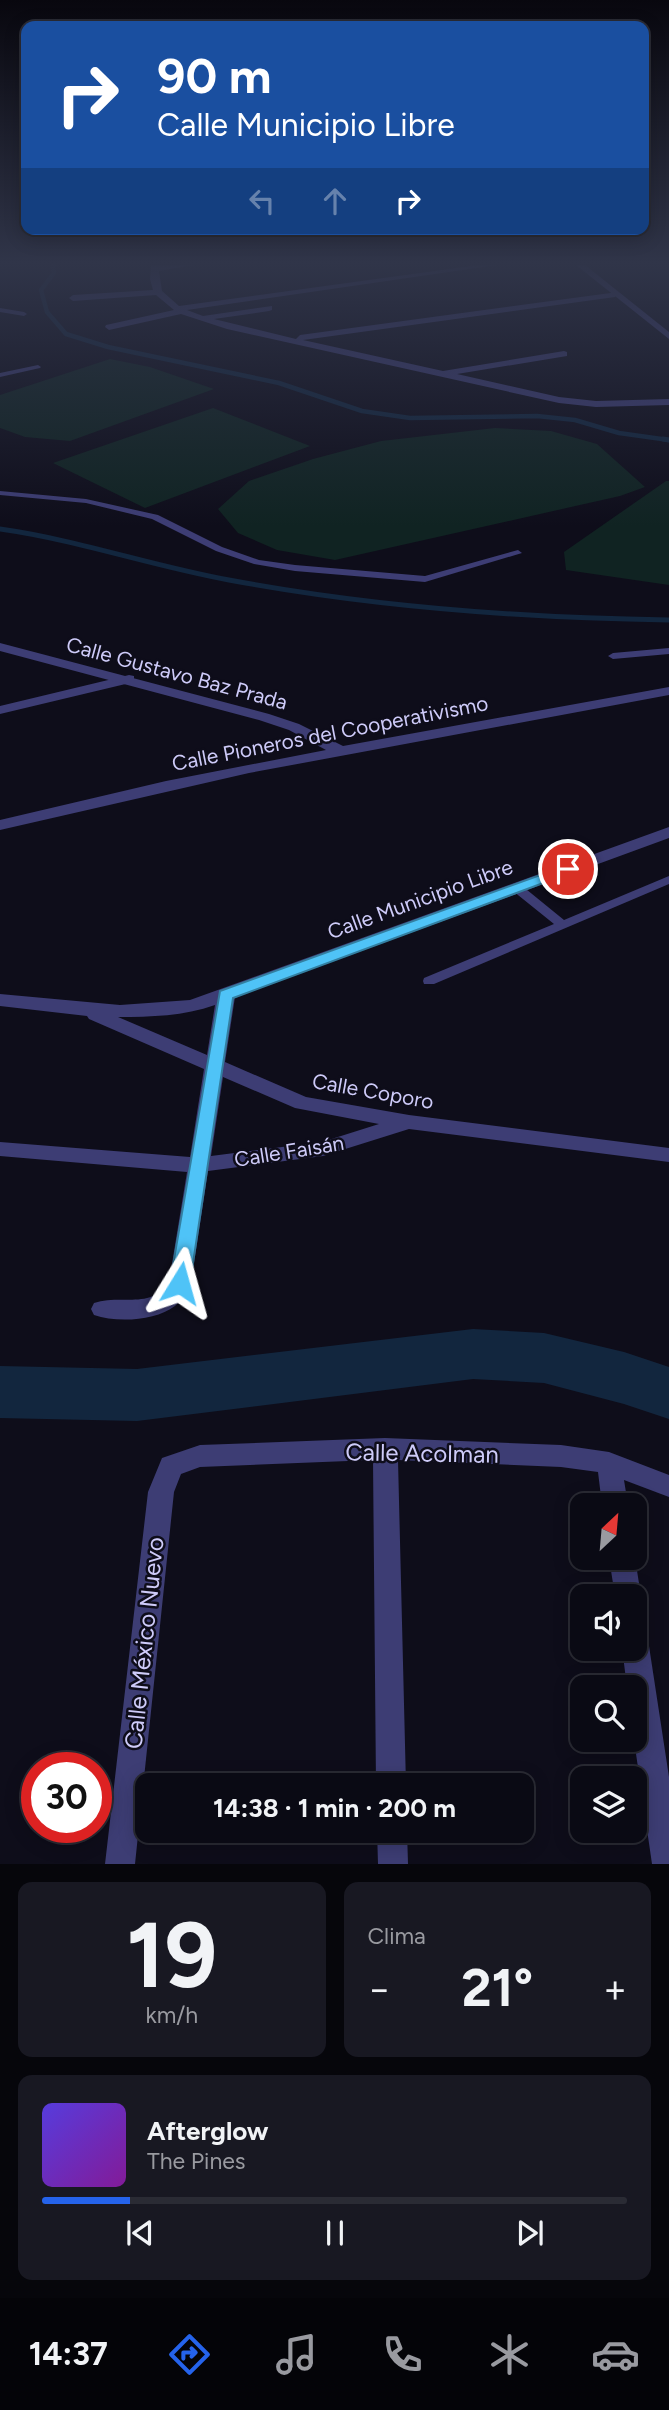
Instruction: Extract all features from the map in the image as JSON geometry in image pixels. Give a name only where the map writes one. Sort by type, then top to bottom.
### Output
[{"type":"street","points":[[342,352],[559,400],[596,404],[669,402]]},
{"type":"street","points":[[437,374],[564,354]]},
{"type":"street","name":"Calle Gustavo Baz Prada","points":[[0,647],[129,679],[264,717],[294,727],[338,750]]},
{"type":"street","points":[[0,710],[129,679]]},
{"type":"street","name":"Calle Pioneros del Cooperativismo","points":[[0,825],[101,799],[338,750],[669,691]]},
{"type":"street","name":"Calle Municipio Libre","points":[[226,995],[669,832]]},
{"type":"street","points":[[103,1309],[161,1305],[174,1295],[180,1283],[226,995]]},
{"type":"street","name":"Calle Coporo","points":[[0,1000],[85,1010],[167,1011],[226,995]]},
{"type":"street","name":"Calle Coporo","points":[[85,1010],[302,1102],[409,1122],[669,1156]]},
{"type":"street","name":"Calle Faisán","points":[[0,1149],[197,1165],[323,1149],[409,1122]]},
{"type":"street","points":[[385,1449],[391,1773]]},
{"type":"street","name":"Calle Acolman","points":[[171,1466],[200,1456],[385,1449],[561,1457],[609,1463],[669,1486]]},
{"type":"street","points":[[609,1463],[613,1493]]},
{"type":"street","name":"Calle México Nuevo","points":[[120,1864],[161,1492],[171,1466]]},
{"type":"street","points":[[637,1661],[667,1864]]},
{"type":"street","points":[[392,1843],[393,1864]]},
{"type":"lane","points":[[0,375],[38,368]]},
{"type":"lane","points":[[0,493],[86,501],[155,517],[219,549],[257,562],[295,568],[425,579],[518,553]]},
{"type":"lane","points":[[612,656],[669,651]]},
{"type":"lane","points":[[429,981],[669,880]]},
{"type":"lane","points":[[517,888],[561,924]]},
{"type":"green space","points":[[110,359],[150,367],[214,389],[70,441],[25,437],[0,428],[0,395]]},
{"type":"green space","points":[[213,408],[310,446],[145,508],[53,463]]},
{"type":"green space","points":[[495,428],[551,431],[597,444],[645,487],[620,496],[335,560],[277,550],[238,533],[218,509],[249,481],[313,459],[381,441]]},
{"type":"green space","points":[[669,481],[669,585],[566,570],[564,552]]},
{"type":"waterway","points":[[132,352],[279,383],[362,411],[410,418],[537,416],[575,420],[619,433],[669,440],[663,439]]},
{"type":"waterway","points":[[0,529],[200,574],[338,597],[503,614],[669,620]]},
{"type":"waterway","points":[[0,1392],[137,1395],[473,1354],[544,1358],[624,1378],[669,1393]]},
{"type":"route","points":[[180,1283],[226,995],[568,869]]}]
